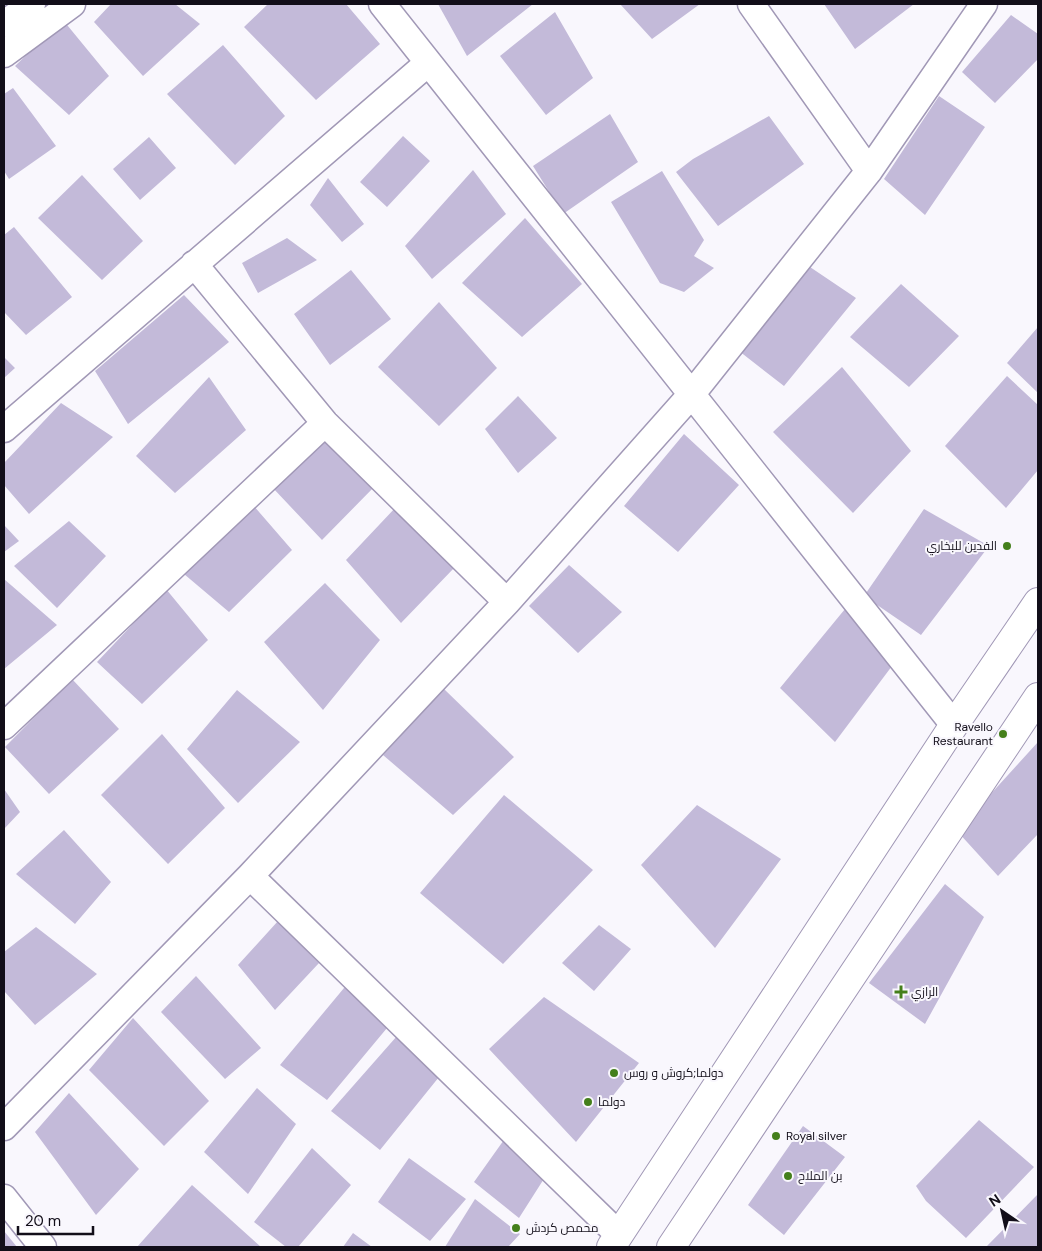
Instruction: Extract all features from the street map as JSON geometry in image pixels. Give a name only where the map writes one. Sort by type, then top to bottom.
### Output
[{"type":"main road","points":[[615,1241],[954,725],[1038,602]]},
{"type":"main road","points":[[670,1247],[1038,696]]},
{"type":"street","points":[[4,24],[32,4]]},
{"type":"street","points":[[4,54],[72,4]]},
{"type":"street","points":[[382,4],[954,725]]},
{"type":"street","points":[[751,4],[869,170]]},
{"type":"street","points":[[4,1126],[250,876],[507,602],[691,395],[869,170],[984,4]]},
{"type":"street","points":[[4,429],[428,63]]},
{"type":"street","points":[[194,264],[325,423],[507,602]]},
{"type":"street","points":[[4,726],[325,423]]},
{"type":"street","points":[[250,876],[615,1241]]},
{"type":"street","points":[[4,1198],[43,1247]]},
{"type":"building","points":[[111,4],[175,4],[200,24],[143,76],[94,22]]},
{"type":"building","points":[[268,4],[346,4],[380,44],[316,100],[244,27]]},
{"type":"building","points":[[438,4],[533,4],[467,56]]},
{"type":"building","points":[[620,4],[700,4],[652,39]]},
{"type":"building","points":[[824,4],[914,4],[855,49]]},
{"type":"building","points":[[555,12],[593,78],[546,115],[500,56]]},
{"type":"building","points":[[1011,15],[1038,34],[1038,59],[995,103],[962,72]]},
{"type":"building","points":[[63,20],[109,76],[69,115],[15,66]]},
{"type":"building","points":[[223,45],[285,116],[235,165],[167,94]]},
{"type":"building","points":[[13,88],[56,146],[9,179],[4,171],[4,94]]},
{"type":"building","points":[[939,96],[985,127],[925,215],[884,179]]},
{"type":"building","points":[[610,114],[638,162],[563,214],[533,166]]},
{"type":"building","points":[[769,116],[804,164],[718,226],[676,172],[693,159]]},
{"type":"building","points":[[403,136],[430,161],[387,207],[360,182]]},
{"type":"building","points":[[149,137],[176,168],[140,200],[113,169]]},
{"type":"building","points":[[473,170],[506,214],[432,279],[405,246]]},
{"type":"building","points":[[662,171],[704,240],[694,256],[714,268],[684,292],[660,283],[611,202]]},
{"type":"building","points":[[82,175],[143,241],[102,280],[38,218]]},
{"type":"building","points":[[328,178],[364,224],[342,242],[310,205]]},
{"type":"building","points":[[525,218],[582,284],[522,337],[462,283]]},
{"type":"building","points":[[14,227],[72,297],[26,335],[4,312],[4,235]]},
{"type":"building","points":[[287,238],[317,260],[258,293],[242,263]]},
{"type":"building","points":[[810,267],[856,298],[784,386],[739,351]]},
{"type":"building","points":[[351,270],[391,319],[330,365],[294,314]]},
{"type":"building","points":[[901,284],[959,336],[909,387],[850,337]]},
{"type":"building","points":[[184,295],[229,342],[128,424],[95,371]]},
{"type":"building","points":[[439,302],[497,368],[439,426],[378,367]]},
{"type":"building","points":[[1038,327],[1038,393],[1007,363]]},
{"type":"building","points":[[4,357],[15,368],[4,378]]},
{"type":"building","points":[[842,367],[911,451],[853,513],[773,432]]},
{"type":"building","points":[[1007,376],[1038,405],[1038,470],[1006,508],[945,446]]},
{"type":"building","points":[[209,377],[246,430],[175,493],[136,456]]},
{"type":"building","points":[[518,396],[557,438],[518,473],[485,429]]},
{"type":"building","points":[[61,403],[113,437],[29,514],[4,485],[4,463]]},
{"type":"building","points":[[684,434],[739,485],[678,552],[624,506]]},
{"type":"building","points":[[327,437],[376,485],[322,540],[272,487]]},
{"type":"building","points":[[253,505],[292,550],[229,612],[184,574]]},
{"type":"building","points":[[396,507],[455,567],[401,623],[346,560]]},
{"type":"building","points":[[924,509],[989,546],[921,635],[864,596]]},
{"type":"building","points":[[69,521],[106,556],[57,608],[14,566]]},
{"type":"building","points":[[4,525],[19,541],[4,552]]},
{"type":"building","points":[[569,565],[622,612],[578,653],[529,606]]},
{"type":"building","points":[[4,579],[57,625],[4,669]]},
{"type":"building","points":[[325,583],[380,640],[323,710],[264,642]]},
{"type":"building","points":[[166,589],[208,640],[142,704],[97,662]]},
{"type":"building","points":[[845,609],[895,662],[835,742],[780,688]]},
{"type":"building","points":[[72,679],[119,729],[49,794],[5,747]]},
{"type":"building","points":[[444,689],[514,757],[453,815],[383,755]]},
{"type":"building","points":[[237,690],[300,742],[238,803],[187,749]]},
{"type":"building","points":[[162,734],[225,808],[168,864],[101,795]]},
{"type":"building","points":[[1038,742],[1038,834],[998,876],[957,831]]},
{"type":"building","points":[[4,789],[20,812],[4,829]]},
{"type":"building","points":[[504,795],[593,870],[503,964],[420,893]]},
{"type":"building","points":[[697,805],[781,859],[715,948],[641,865]]},
{"type":"building","points":[[64,830],[111,882],[75,924],[16,874]]},
{"type":"building","points":[[945,884],[984,917],[925,1024],[869,983]]},
{"type":"building","points":[[278,921],[319,963],[275,1010],[238,965]]},
{"type":"building","points":[[599,925],[631,949],[594,991],[562,963]]},
{"type":"building","points":[[36,927],[97,974],[35,1025],[4,991],[4,952]]},
{"type":"building","points":[[196,976],[261,1048],[225,1079],[161,1012]]},
{"type":"building","points":[[349,982],[392,1022],[327,1100],[280,1065]]},
{"type":"building","points":[[544,997],[639,1063],[576,1142],[489,1049]]},
{"type":"building","points":[[133,1018],[209,1101],[164,1146],[89,1070]]},
{"type":"building","points":[[397,1036],[439,1077],[380,1150],[331,1111]]},
{"type":"building","points":[[257,1088],[296,1124],[248,1194],[204,1152]]},
{"type":"building","points":[[69,1093],[139,1169],[96,1215],[35,1132]]},
{"type":"building","points":[[979,1120],[1034,1167],[966,1238],[926,1201],[916,1186]]},
{"type":"building","points":[[803,1126],[845,1157],[784,1235],[748,1205]]},
{"type":"building","points":[[506,1137],[547,1174],[519,1218],[474,1182]]},
{"type":"building","points":[[312,1148],[351,1185],[298,1247],[286,1247],[254,1222]]},
{"type":"building","points":[[409,1158],[466,1199],[430,1241],[378,1202]]},
{"type":"building","points":[[192,1185],[261,1247],[137,1247]]},
{"type":"building","points":[[1038,1194],[1038,1247],[988,1247],[987,1246]]},
{"type":"building","points":[[475,1199],[520,1234],[508,1247],[445,1247]]},
{"type":"building","points":[[4,1231],[17,1247],[4,1247]]},
{"type":"building","points":[[353,1233],[372,1247],[343,1247]]},
{"type":"place","name":"الفدين للبخاري","points":[[1007,546]]},
{"type":"place","name":"Ravello Restaurant","points":[[1003,734]]},
{"type":"place","name":"الرازي","points":[[901,992]]},
{"type":"place","name":"دولما;كروش و روس","points":[[614,1073]]},
{"type":"place","name":"دولما","points":[[588,1102]]},
{"type":"place","name":"Royal silver","points":[[776,1136]]},
{"type":"place","name":"بن الملاح","points":[[788,1176]]},
{"type":"place","name":"محمص كردش","points":[[516,1228]]}]
